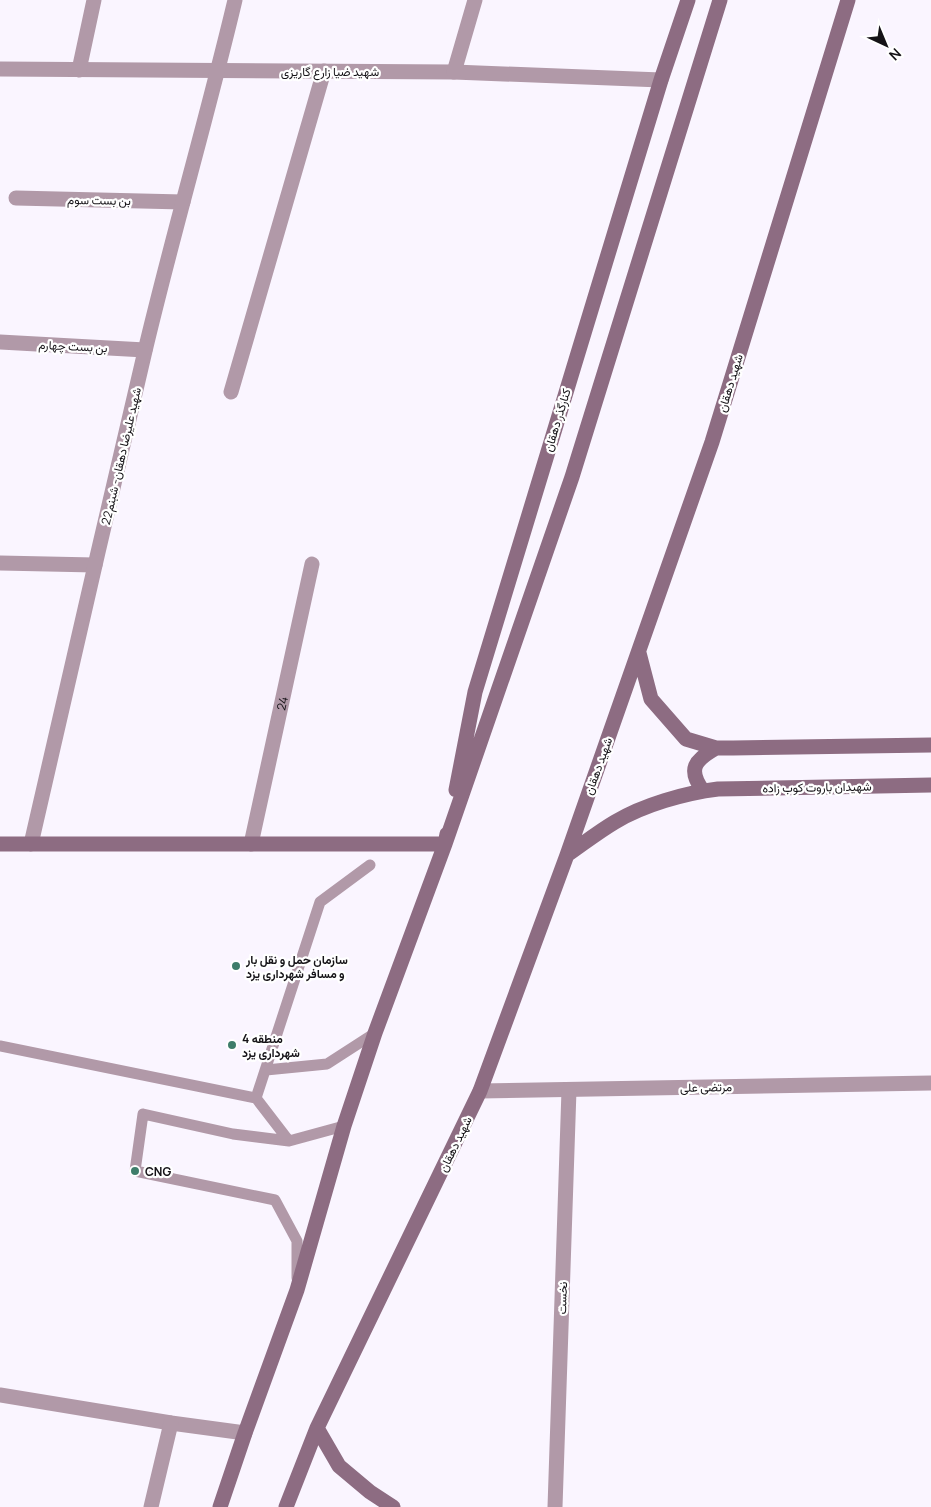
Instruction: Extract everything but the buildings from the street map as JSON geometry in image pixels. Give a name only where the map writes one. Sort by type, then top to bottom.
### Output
[{"type":"main road","name":"کنارگذر دهقان","points":[[445,844],[475,692],[660,80],[688,0]]},
{"type":"main road","points":[[220,1507],[297,1290],[344,1126],[375,1033],[445,844],[572,476],[720,0]]},
{"type":"main road","name":"شهید دهقان","points":[[286,1507],[317,1428],[480,1091],[567,855],[712,442],[848,0]]},
{"type":"main road","points":[[639,653],[651,699],[686,739],[716,748],[931,745]]},
{"type":"main road","points":[[703,791],[696,781],[694,772],[697,763],[703,755],[716,748]]},
{"type":"main road","name":"شهیدان باروت کوب زاده","points":[[567,855],[616,821],[648,806],[703,791],[718,789],[931,785]]},
{"type":"main road","points":[[0,844],[445,844]]},
{"type":"main road","points":[[317,1428],[339,1466],[370,1492],[393,1507]]},
{"type":"street","points":[[79,70],[94,0]]},
{"type":"street","name":"شهید علیرضا دهقان- شبنم22","points":[[31,844],[145,350],[235,0]]},
{"type":"street","points":[[454,72],[475,0]]},
{"type":"street","name":"شهید ضیا زارع گاریزی","points":[[0,69],[454,72],[660,80]]},
{"type":"street","points":[[231,392],[324,71]]},
{"type":"street","name":"بن بست سوم","points":[[16,198],[182,202]]},
{"type":"street","name":"بن بست چهارم","points":[[0,342],[145,350]]},
{"type":"street","points":[[0,563],[95,565]]},
{"type":"street","name":"24","points":[[251,844],[312,564]]},
{"type":"street","name":"مرتضی علی","points":[[480,1091],[931,1083]]},
{"type":"street","name":"نخست","points":[[555,1507],[569,1090]]},
{"type":"street","points":[[0,1395],[170,1423],[245,1433]]},
{"type":"street","points":[[150,1507],[170,1423]]},
{"type":"lane","points":[[256,1098],[320,902],[370,865]]},
{"type":"lane","points":[[266,1070],[327,1064],[375,1033]]},
{"type":"lane","points":[[0,1046],[256,1098],[289,1141]]},
{"type":"lane","points":[[297,1290],[297,1241],[275,1200],[135,1171],[143,1114],[233,1134],[289,1141],[344,1126]]},
{"type":"place","name":"سازمان حمل و نقل بار و مسافر شهرداری یزد","points":[[236,966]]},
{"type":"place","name":"منطقه 4 شهرداری یزد","points":[[232,1045]]},
{"type":"place","name":"CNG","points":[[135,1171]]}]
